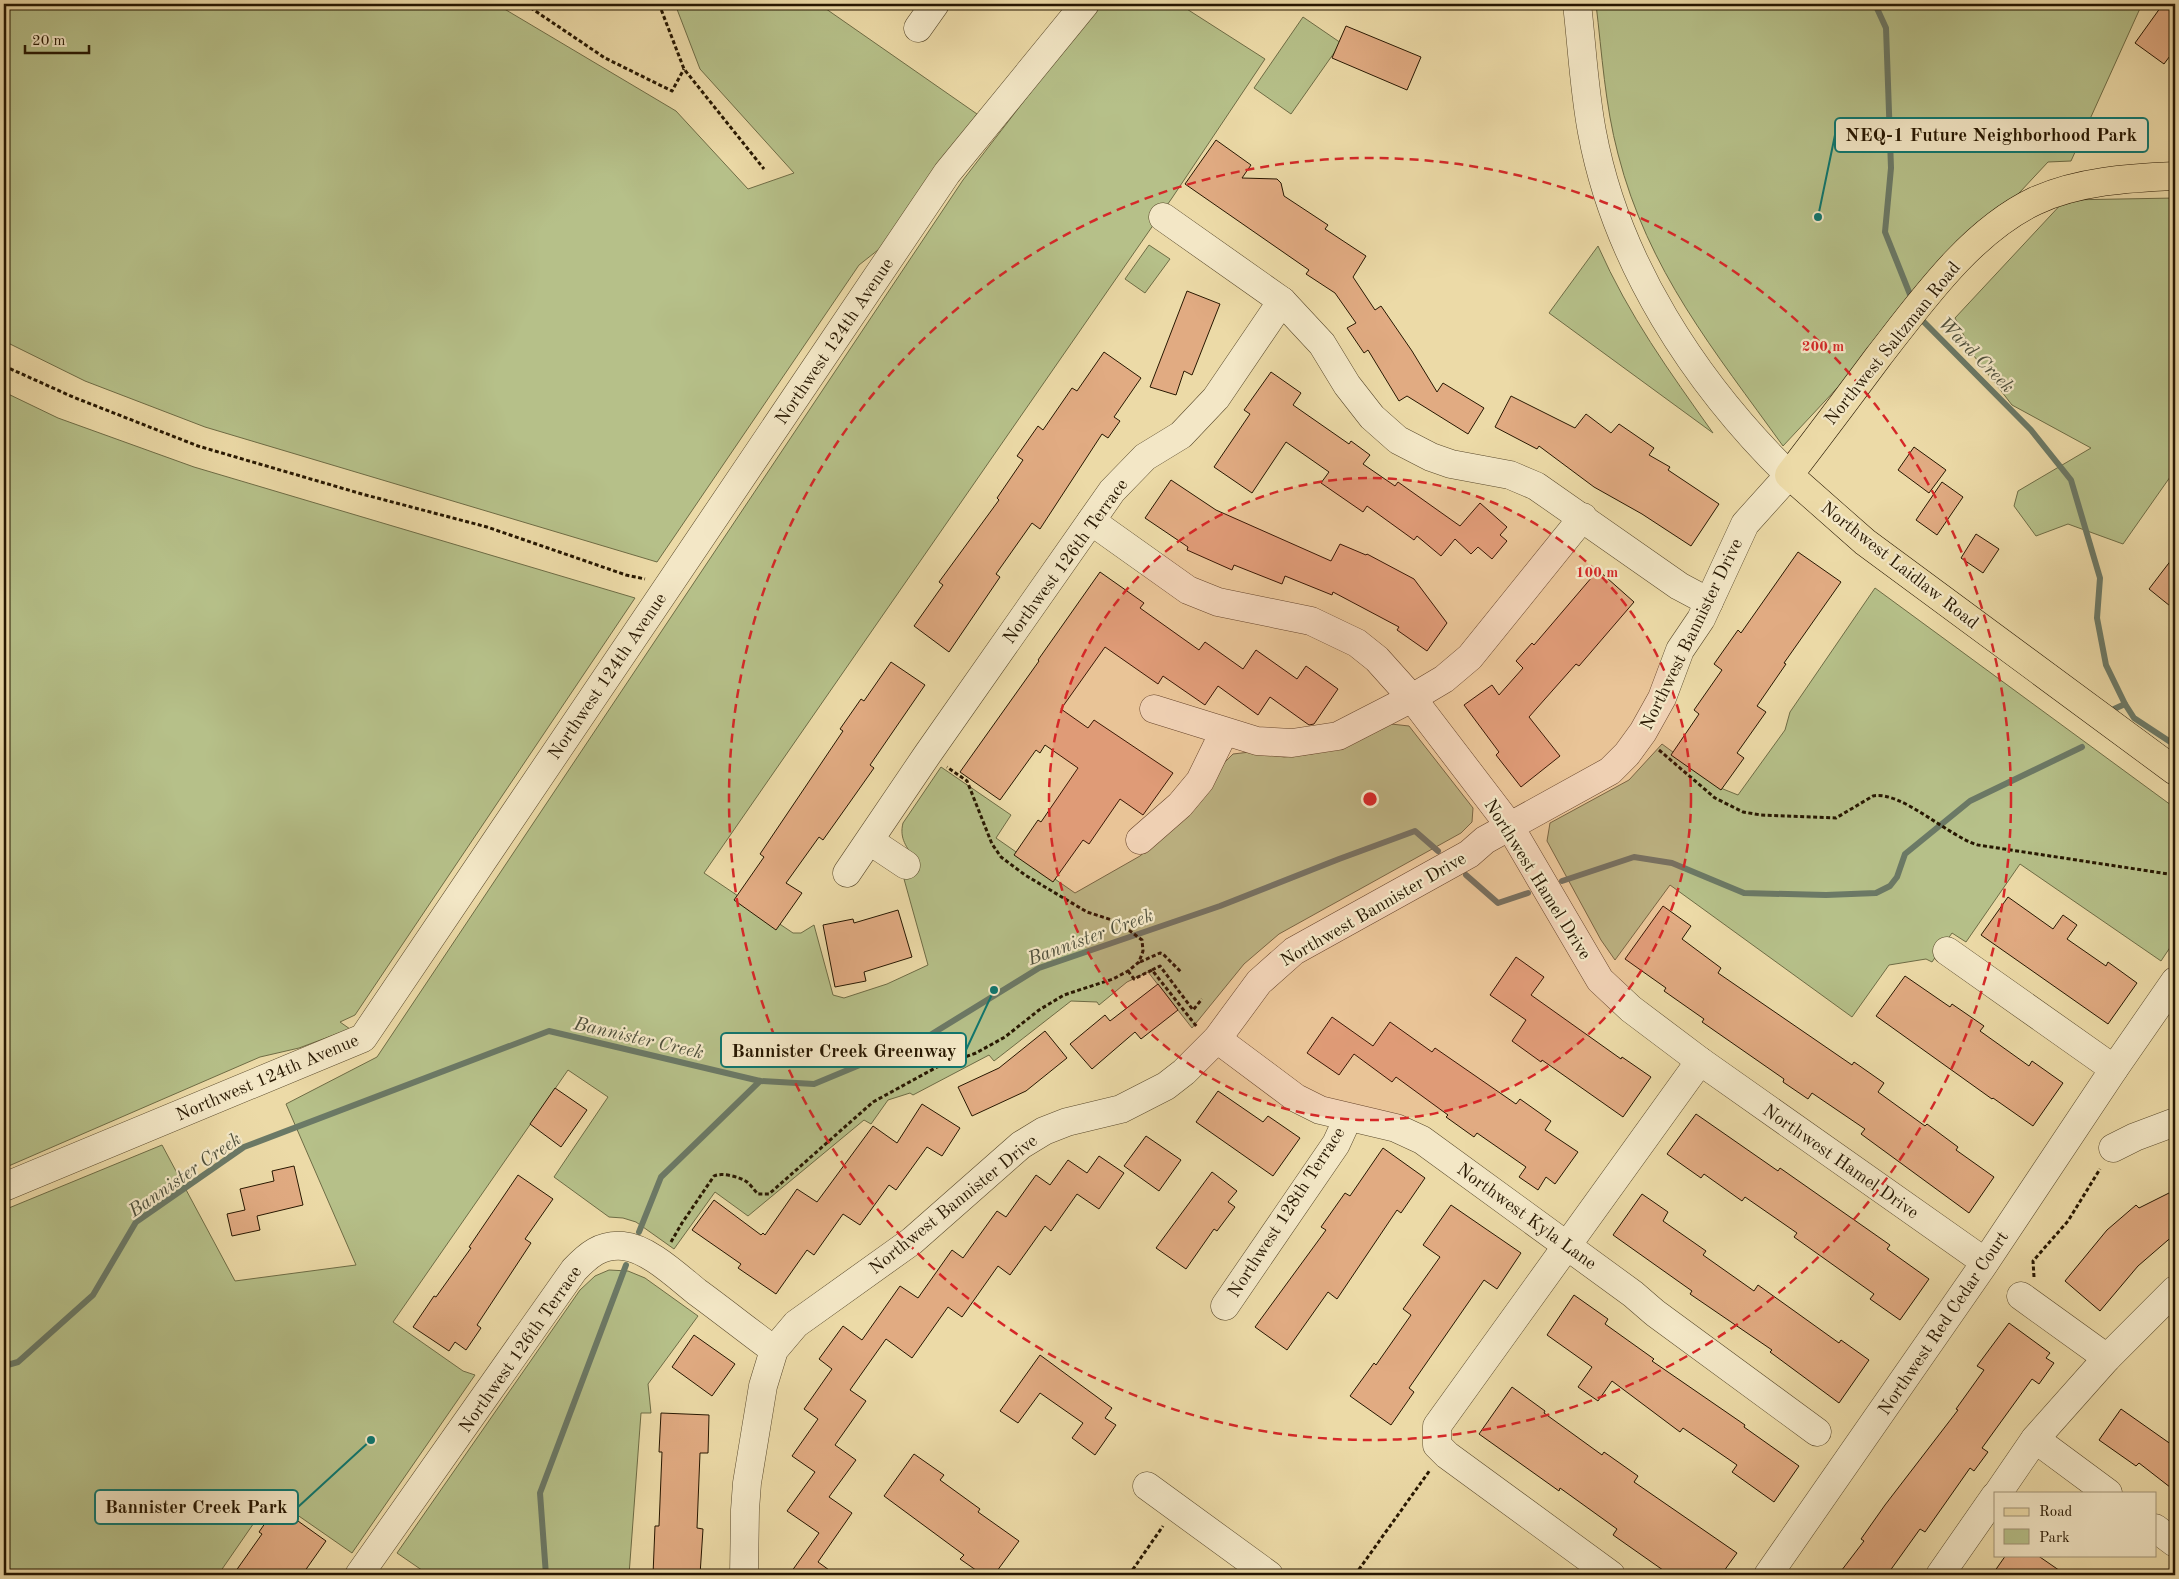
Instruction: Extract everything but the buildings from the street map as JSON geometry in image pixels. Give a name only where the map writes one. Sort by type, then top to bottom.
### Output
[{"type":"main road","name":"Northwest Saltzman Road","points":[[1789,475],[1926,296],[1962,256],[2001,222],[2036,200],[2102,182],[2175,176]]},
{"type":"main road","name":"Northwest Laidlaw Road","points":[[1789,475],[1865,542],[2175,771]]},
{"type":"street","points":[[918,28],[935,4]]},
{"type":"street","name":"Northwest 124th Avenue","points":[[4,1187],[364,1038],[947,173],[1085,4]]},
{"type":"street","name":"Northwest Laidlaw Road","points":[[1577,4],[1592,131],[1602,174],[1618,223],[1646,286],[1690,355],[1727,407],[1789,475]]},
{"type":"street","points":[[1163,217],[1282,301],[1322,344],[1347,385],[1372,417],[1398,440],[1437,460],[1489,470],[1519,478],[1536,486],[1583,517],[1679,586],[1709,602]]},
{"type":"street","name":"Northwest 126th Terrace","points":[[847,873],[927,754],[1091,521],[1126,475],[1146,457],[1181,435],[1216,398],[1282,301]]},
{"type":"street","name":"Northwest Bannister Drive","points":[[744,1575],[747,1483],[763,1386],[774,1350],[796,1324],[912,1241],[1021,1145],[1044,1131],[1067,1122],[1121,1109],[1166,1086],[1184,1072],[1217,1039],[1259,982],[1294,951],[1469,854],[1485,840],[1509,825],[1610,771],[1627,754],[1643,732],[1662,698],[1680,650],[1709,602],[1745,524],[1789,475]]},
{"type":"street","points":[[1154,709],[1257,741],[1292,743],[1338,736],[1412,698],[1444,679],[1470,657],[1583,517]]},
{"type":"street","name":"Northwest Hamel Drive","points":[[1091,521],[1188,590],[1218,602],[1311,621],[1356,642],[1377,659],[1412,698],[1509,825],[1600,980],[1631,1009],[1700,1061],[1985,1262]]},
{"type":"street","points":[[1140,840],[1180,805],[1200,781],[1224,732]]},
{"type":"street","points":[[870,841],[906,865]]},
{"type":"street","points":[[1947,951],[2114,1069]]},
{"type":"street","name":"Northwest Red Cedar Court","points":[[1768,1575],[1985,1262],[2175,981]]},
{"type":"street","name":"Northwest Kyla Lane","points":[[1217,1039],[1296,1098],[1320,1110],[1348,1118],[1376,1122],[1396,1128],[1422,1140],[1817,1432]]},
{"type":"street","points":[[1611,1575],[1440,1448],[1437,1426],[1700,1061]]},
{"type":"street","name":"Northwest 128th Terrace","points":[[1225,1306],[1336,1144],[1348,1118]]},
{"type":"street","points":[[2113,1148],[2135,1137],[2175,1122]]},
{"type":"street","name":"Northwest 126th Terrace","points":[[360,1575],[574,1270],[595,1250],[608,1246],[623,1246],[636,1249],[658,1262],[774,1350]]},
{"type":"street","points":[[1999,1492],[2035,1439],[2107,1358],[2175,1290]]},
{"type":"street","points":[[2021,1296],[2107,1358]]},
{"type":"street","points":[[2035,1439],[2107,1492]]},
{"type":"street","points":[[1148,1486],[1269,1575]]},
{"type":"street","points":[[1940,1575],[1994,1497]]},
{"type":"street","points":[[2156,1529],[2175,1543]]},
{"type":"path","points":[[525,4],[605,58],[672,91],[684,69]]},
{"type":"path","points":[[659,4],[684,69],[764,169]]},
{"type":"path","points":[[4,366],[73,397],[198,446],[362,494],[487,527],[626,575],[660,582],[674,577]]},
{"type":"path","points":[[1643,732],[1674,764],[1715,798],[1743,812],[1761,815],[1836,818],[1873,796],[1880,794],[1889,796],[1935,820],[1955,835],[1978,845],[2175,875]]},
{"type":"path","points":[[967,781],[992,844],[1001,857],[1025,875],[1087,912],[1122,925],[1142,940],[1143,951],[1139,962]]},
{"type":"path","points":[[671,1242],[714,1176],[718,1174],[739,1178],[746,1181],[758,1194],[769,1194],[874,1102],[937,1067],[976,1053],[991,1045],[1005,1037],[1039,1010],[1064,995],[1113,979],[1128,971],[1139,962],[1160,953],[1164,954],[1181,972]]},
{"type":"path","points":[[1128,971],[1134,979],[1160,966],[1193,1010],[1202,999]]},
{"type":"path","points":[[1152,970],[1194,1025],[1217,1039]]},
{"type":"path","points":[[2021,1296],[2035,1275],[2033,1261],[2068,1221],[2113,1148]]},
{"type":"path","points":[[1355,1575],[1406,1503],[1440,1448]]},
{"type":"path","points":[[1129,1575],[1177,1508]]},
{"type":"green space","points":[[4,4],[496,4],[676,111],[748,189],[794,173],[700,69],[675,4],[819,4],[977,114],[883,246],[859,265],[657,562],[205,427],[85,381],[4,341]]},
{"type":"green space","points":[[1099,4],[1179,4],[1265,59],[1172,198],[704,873],[793,933],[801,933],[814,925],[833,995],[844,998],[887,984],[928,965],[904,879],[915,860],[904,843],[902,829],[903,823],[941,767],[1011,815],[996,838],[1075,893],[1140,856],[1176,825],[1205,795],[1225,762],[1233,754],[1250,752],[1284,757],[1311,754],[1349,745],[1391,724],[1409,726],[1473,808],[1472,822],[1461,833],[1279,934],[1244,964],[1192,1028],[1148,972],[1127,982],[1099,1005],[1097,1002],[1071,1001],[994,1061],[989,1055],[913,1095],[910,1093],[888,1100],[871,1124],[864,1120],[748,1216],[715,1192],[674,1249],[636,1222],[623,1218],[609,1217],[554,1177],[608,1097],[568,1070],[393,1322],[463,1371],[475,1375],[352,1553],[283,1505],[267,1504],[218,1575],[4,1575],[4,1210],[162,1145],[235,1281],[356,1265],[286,1104],[377,1057],[963,180]]},
{"type":"green space","points":[[1596,4],[2142,4],[2071,161],[2048,162],[1783,446],[1708,342],[1686,308],[1665,272],[1647,235],[1631,196],[1614,136],[1604,79]]},
{"type":"green space","points":[[1303,17],[1341,43],[1291,114],[1254,88]]},
{"type":"green space","points":[[2175,198],[2175,470],[2123,544],[2068,524],[2036,536],[2014,506],[2018,491],[2091,448],[2012,405],[1974,356],[1955,318],[2065,200]]},
{"type":"green space","points":[[1149,245],[1170,259],[1145,293],[1125,279]]},
{"type":"green space","points":[[1598,246],[1636,320],[1713,433],[1549,313]]},
{"type":"green space","points":[[4,392],[58,418],[194,467],[635,598],[355,1015],[340,1022],[350,1029],[299,1048],[260,1057],[4,1168]]},
{"type":"green space","points":[[1875,588],[2175,808],[2175,940],[2161,961],[2020,864],[1966,942],[1952,933],[1932,962],[1926,959],[1889,965],[1852,1017],[1670,885],[1615,960],[1601,940],[1547,841],[1550,823],[1629,780],[1662,744],[1723,789],[1738,795],[1785,730],[1790,712]]},
{"type":"green space","points":[[609,1270],[628,1271],[645,1278],[698,1316],[648,1384],[651,1413],[641,1413],[629,1575],[429,1575],[397,1553],[580,1290],[595,1276]]},
{"type":"waterway","name":"Ward Creek","points":[[1875,4],[1886,28],[1891,168],[1885,232],[1913,302]]},
{"type":"waterway","name":"Ward Creek","points":[[1918,316],[2031,430],[2071,480],[2100,578],[2097,618],[2106,665],[2134,718],[2175,745]]},
{"type":"waterway","name":"Bannister Creek","points":[[2114,709],[2125,704]]},
{"type":"waterway","name":"Bannister Creek","points":[[1562,881],[1634,857],[1672,863],[1744,893],[1826,895],[1876,893],[1890,886],[1897,877],[1905,854],[1970,801],[2082,747]]},
{"type":"waterway","name":"Bannister Creek","points":[[4,1366],[18,1362],[93,1295],[136,1222],[244,1147],[549,1031],[760,1081],[814,1084],[927,1037],[1039,968],[1220,906],[1415,831],[1438,851]]},
{"type":"waterway","name":"Bannister Creek","points":[[1466,875],[1498,903],[1528,893]]},
{"type":"waterway","points":[[639,1232],[661,1177],[760,1081]]},
{"type":"waterway","points":[[546,1575],[540,1493],[626,1265]]},
{"type":"place","name":"NEQ-1 Future Neighborhood Park","points":[[1818,217]]},
{"type":"place","name":"Bannister Creek Greenway","points":[[994,990]]},
{"type":"place","name":"Bannister Creek Park","points":[[371,1440]]}]
